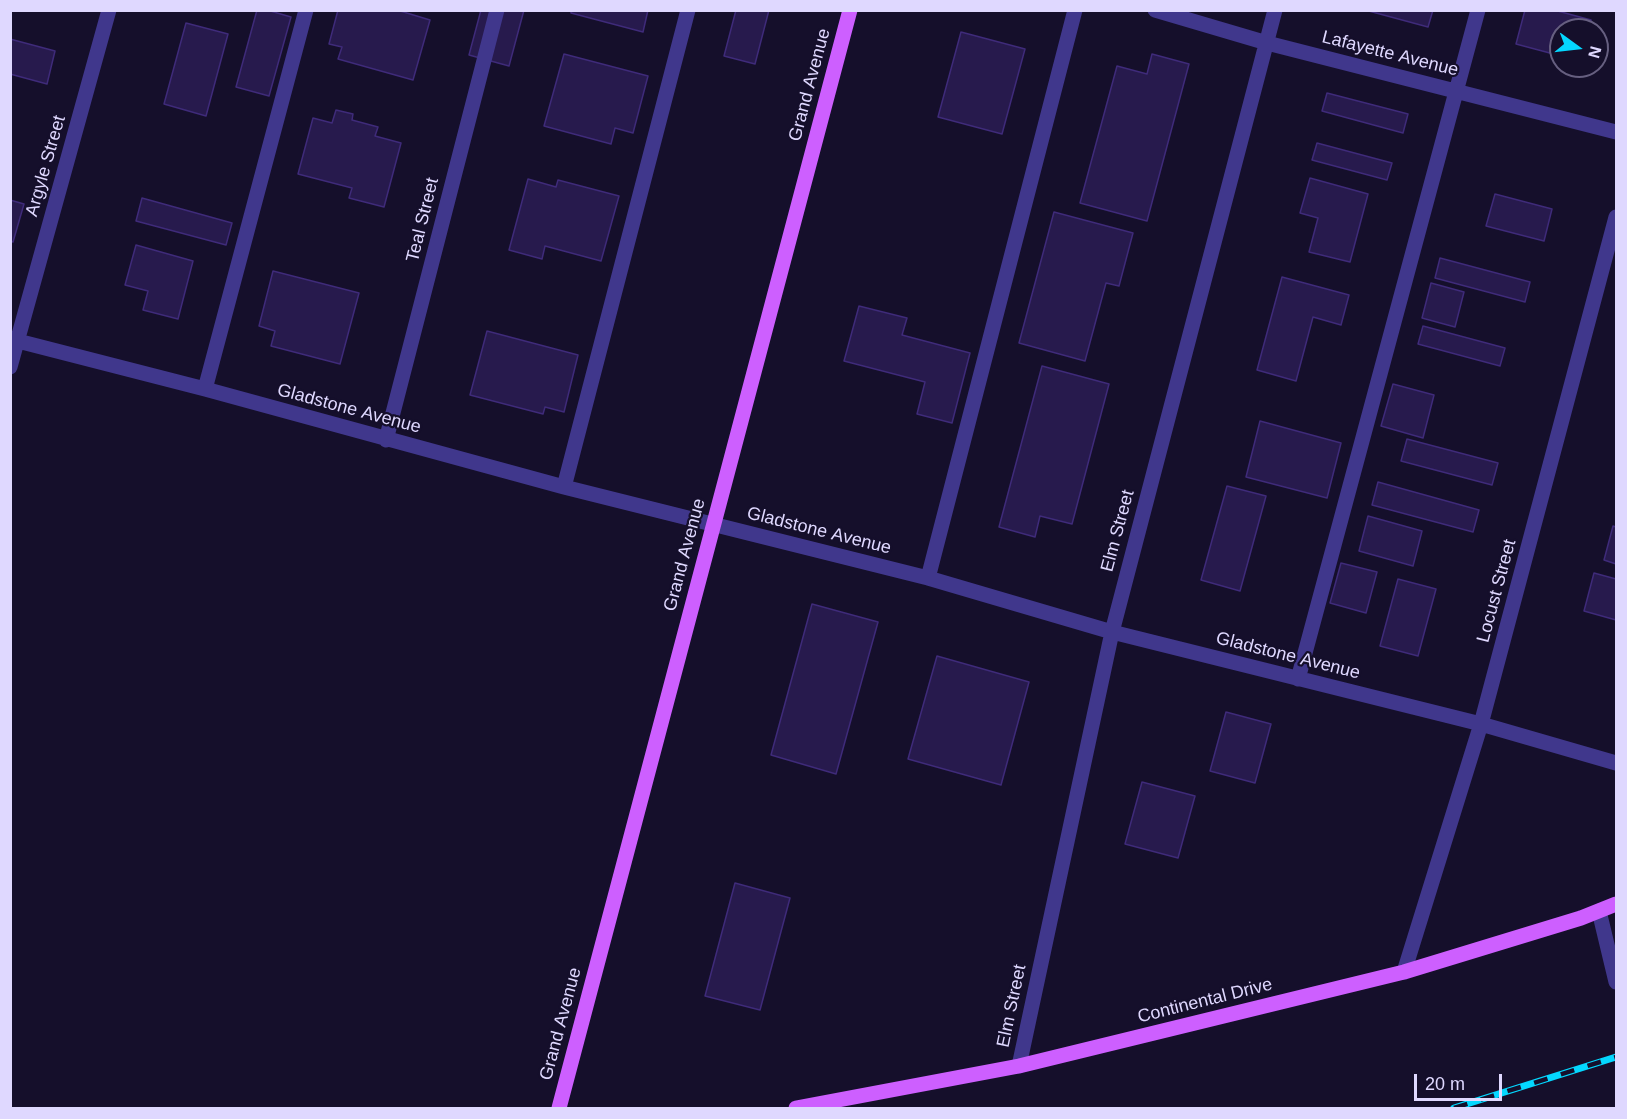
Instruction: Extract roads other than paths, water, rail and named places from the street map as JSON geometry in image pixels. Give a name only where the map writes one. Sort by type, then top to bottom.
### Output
[{"type":"main road","name":"Grand Avenue","points":[[559,1108],[850,10]]},
{"type":"main road","name":"Continental Drive","points":[[796,1108],[1019,1066],[1404,972],[1617,904]]},
{"type":"street","name":"Argyle Street","points":[[10,367],[14,340],[109,10]]},
{"type":"street","points":[[205,389],[306,10]]},
{"type":"street","name":"Teal Street","points":[[386,440],[497,10]]},
{"type":"street","points":[[564,487],[688,10]]},
{"type":"street","points":[[928,578],[1075,10]]},
{"type":"street","name":"Lafayette Avenue","points":[[1155,10],[1267,42],[1617,132]]},
{"type":"street","name":"Elm Street","points":[[1019,1066],[1112,632],[1275,10]]},
{"type":"street","points":[[1298,679],[1478,10]]},
{"type":"street","name":"Locust Street","points":[[1404,972],[1481,724],[1617,217]]},
{"type":"street","name":"Gladstone Avenue","points":[[14,340],[205,389],[564,487],[928,578],[1112,632],[1481,724],[1617,763]]},
{"type":"street","points":[[1599,911],[1617,982]]},
{"type":"railway","points":[[1454,1108],[1616,1057]]}]
